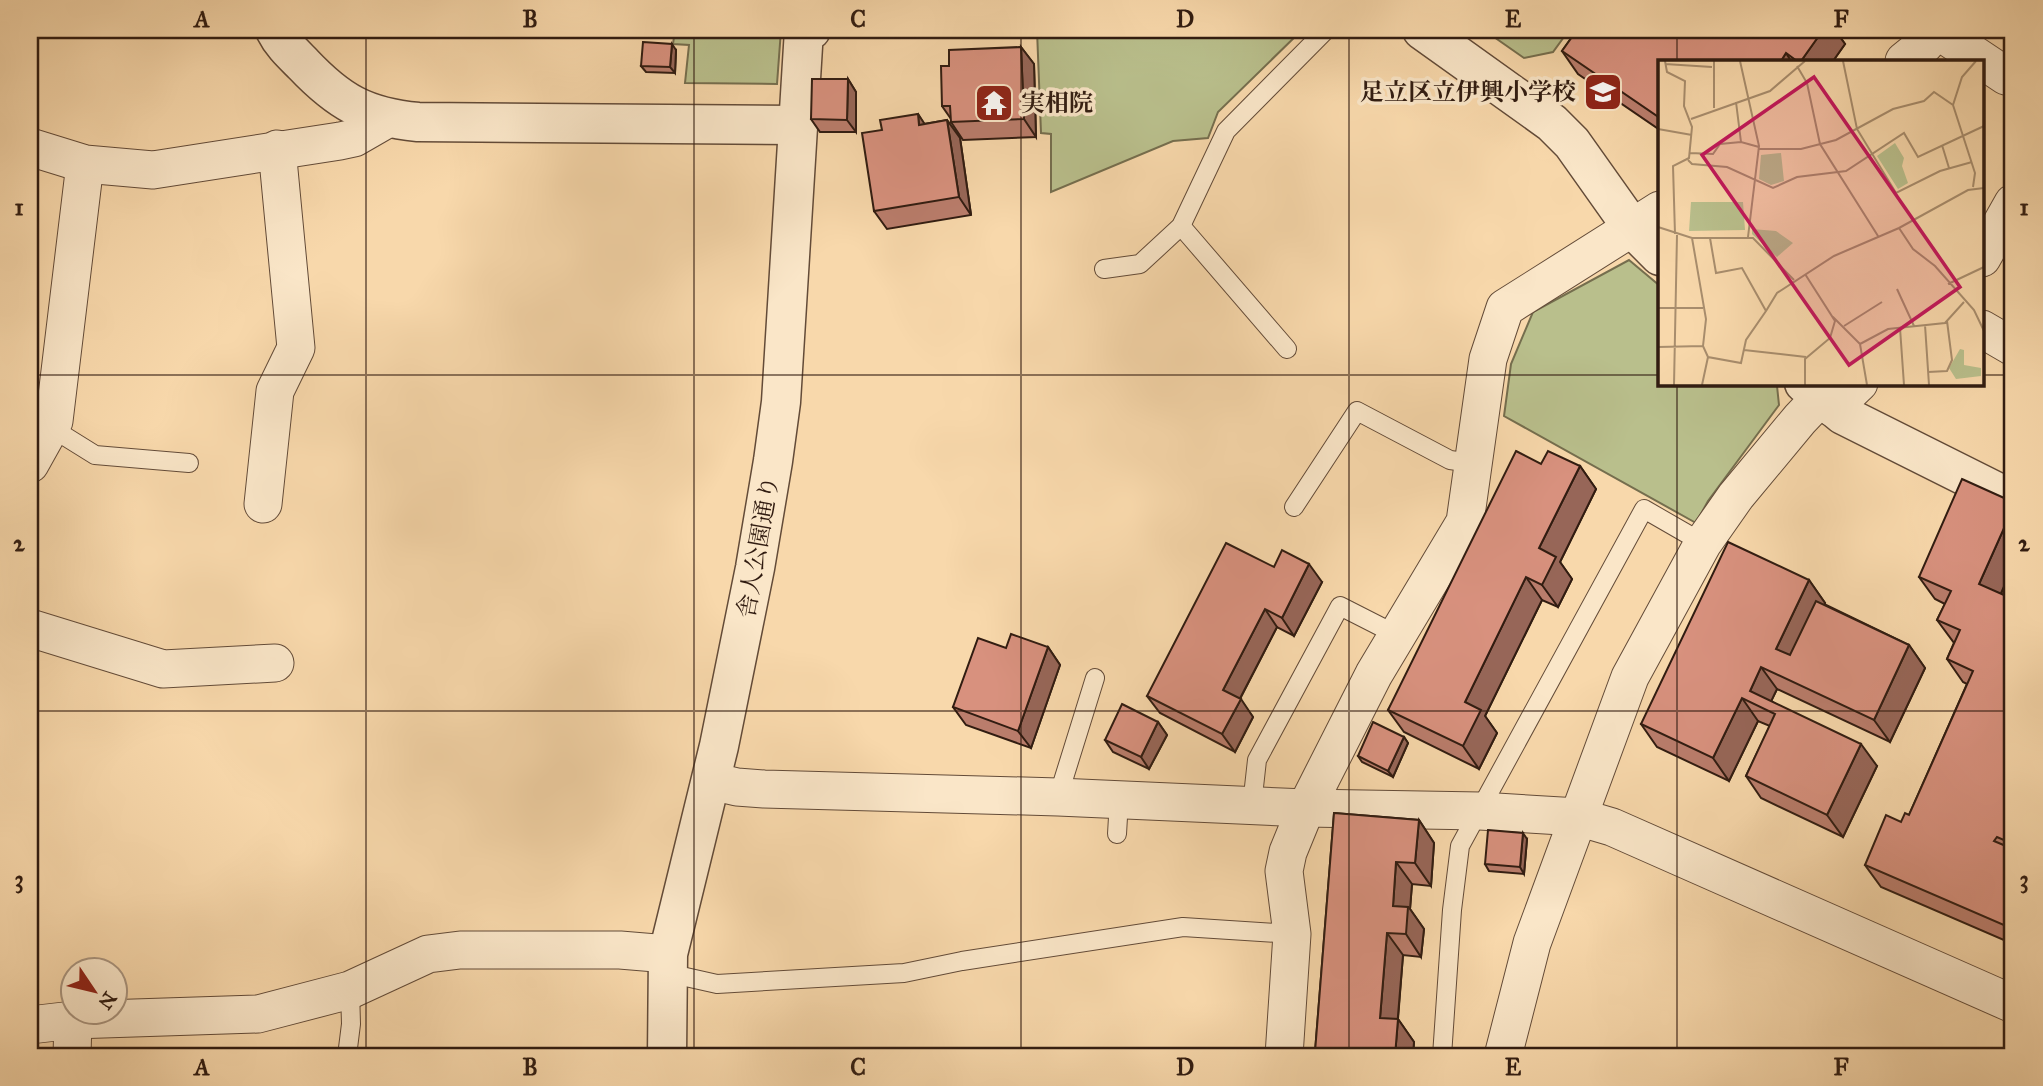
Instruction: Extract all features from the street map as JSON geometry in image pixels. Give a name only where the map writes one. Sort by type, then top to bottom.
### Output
[{"type":"street","points":[[275,30],[281,41],[318,80],[350,104],[387,119],[418,122],[798,125]]},
{"type":"street","points":[[804,30],[811,30]]},
{"type":"street","name":"舎人公園通り","points":[[667,1056],[668,964],[755,568],[774,461],[781,402],[804,30]]},
{"type":"street","points":[[1422,30],[1552,123],[1646,219],[1658,251]]},
{"type":"street","points":[[1905,60],[1937,30],[1982,60]]},
{"type":"street","points":[[1983,60],[2011,79]]},
{"type":"street","points":[[30,147],[85,164],[153,170],[355,138],[387,119]]},
{"type":"street","points":[[263,504],[275,391],[296,348],[277,149]]},
{"type":"street","points":[[30,464],[54,421],[85,164]]},
{"type":"street","points":[[1983,256],[2013,202]]},
{"type":"street","points":[[1284,1056],[1292,934],[1284,871],[1294,833],[1397,635],[1465,522],[1488,359],[1505,308],[1646,219]]},
{"type":"street","points":[[1983,330],[2013,347]]},
{"type":"street","points":[[1503,1056],[1532,943],[1630,677],[1703,543],[1736,496],[1800,419],[1829,393],[2013,500]]},
{"type":"street","points":[[30,628],[163,669],[275,663]]},
{"type":"street","points":[[710,780],[737,787],[764,789],[1058,797],[1118,817],[1252,805],[1480,811],[1578,817],[1612,827],[2013,1004]]},
{"type":"street","points":[[130,1018],[258,1014],[350,990],[428,954],[460,950],[620,950],[668,964]]},
{"type":"street","points":[[30,1025],[60,1022]]},
{"type":"street","points":[[72,1056],[73,1026]]},
{"type":"lane","points":[[1104,269],[1140,264],[1181,226],[1226,131],[1326,30]]},
{"type":"lane","points":[[1181,226],[1287,349]]},
{"type":"lane","points":[[1294,507],[1357,411],[1450,460],[1472,463]]},
{"type":"lane","points":[[50,427],[95,455],[189,463]]},
{"type":"lane","points":[[1442,1056],[1452,910],[1460,846],[1644,509],[1703,543]]},
{"type":"lane","points":[[1252,805],[1257,760],[1340,606],[1397,635]]},
{"type":"lane","points":[[1058,797],[1095,678]]},
{"type":"lane","points":[[668,964],[717,984],[891,974],[1183,927],[1292,934]]},
{"type":"lane","points":[[347,1056],[351,1024],[350,990]]},
{"type":"green space","points":[[675,30],[781,30],[777,84],[685,83],[689,45],[673,44]]},
{"type":"green space","points":[[1037,30],[1302,30],[1218,112],[1208,138],[1173,141],[1051,192],[1051,134],[1041,133]]},
{"type":"green space","points":[[1484,30],[1569,30],[1553,52],[1524,58]]},
{"type":"green space","points":[[1629,260],[1658,284],[1658,385],[1777,386],[1779,405],[1708,501],[1696,523],[1504,416],[1511,364],[1533,312]]},
{"type":"building","points":[[1577,30],[1823,30],[1802,60],[1796,60],[1786,53],[1782,60],[1658,60],[1658,117],[1562,51]]},
{"type":"building","points":[[643,42],[672,44],[670,67],[641,66]]},
{"type":"building","points":[[1021,47],[1024,119],[951,122],[950,106],[942,106],[941,66],[949,66],[949,50]]},
{"type":"building","points":[[812,79],[848,79],[847,120],[811,119]]},
{"type":"building","points":[[918,114],[919,125],[947,120],[959,197],[874,211],[862,133],[882,130],[880,120]]},
{"type":"building","points":[[1516,451],[1541,464],[1548,451],[1580,466],[1539,548],[1556,557],[1542,585],[1526,577],[1465,702],[1481,710],[1463,746],[1388,710]]},
{"type":"building","points":[[1962,479],[2013,502],[2013,508],[1979,584],[2013,599],[2013,796],[2009,806],[2013,808],[2013,844],[1997,837],[1994,841],[2013,849],[2013,929],[1865,865],[1886,815],[1901,822],[1905,813],[1909,815],[1973,671],[1947,659],[1960,630],[1937,620],[1951,591],[1919,577]]},
{"type":"building","points":[[1728,542],[1809,580],[1776,649],[1790,655],[1816,601],[1909,645],[1874,720],[1761,667],[1750,691],[1861,744],[1827,815],[1746,776],[1775,714],[1742,698],[1713,758],[1641,724]]},
{"type":"building","points":[[1226,543],[1274,567],[1282,550],[1309,564],[1282,618],[1265,609],[1223,690],[1241,699],[1222,734],[1147,696]]},
{"type":"building","points":[[1011,634],[1048,647],[1018,731],[953,707],[978,638],[1006,648]]},
{"type":"building","points":[[1122,704],[1158,722],[1141,757],[1105,740]]},
{"type":"building","points":[[1373,722],[1404,737],[1388,771],[1358,756]]},
{"type":"building","points":[[1334,813],[1419,820],[1415,863],[1396,862],[1393,906],[1408,907],[1406,934],[1387,933],[1380,1018],[1398,1019],[1395,1056],[1315,1052]]},
{"type":"building","points":[[1488,830],[1523,833],[1520,867],[1485,864]]},
{"type":"place","name":"足立区立伊興小学校","points":[[1603,92]]},
{"type":"place","name":"実相院","points":[[994,103]]}]
